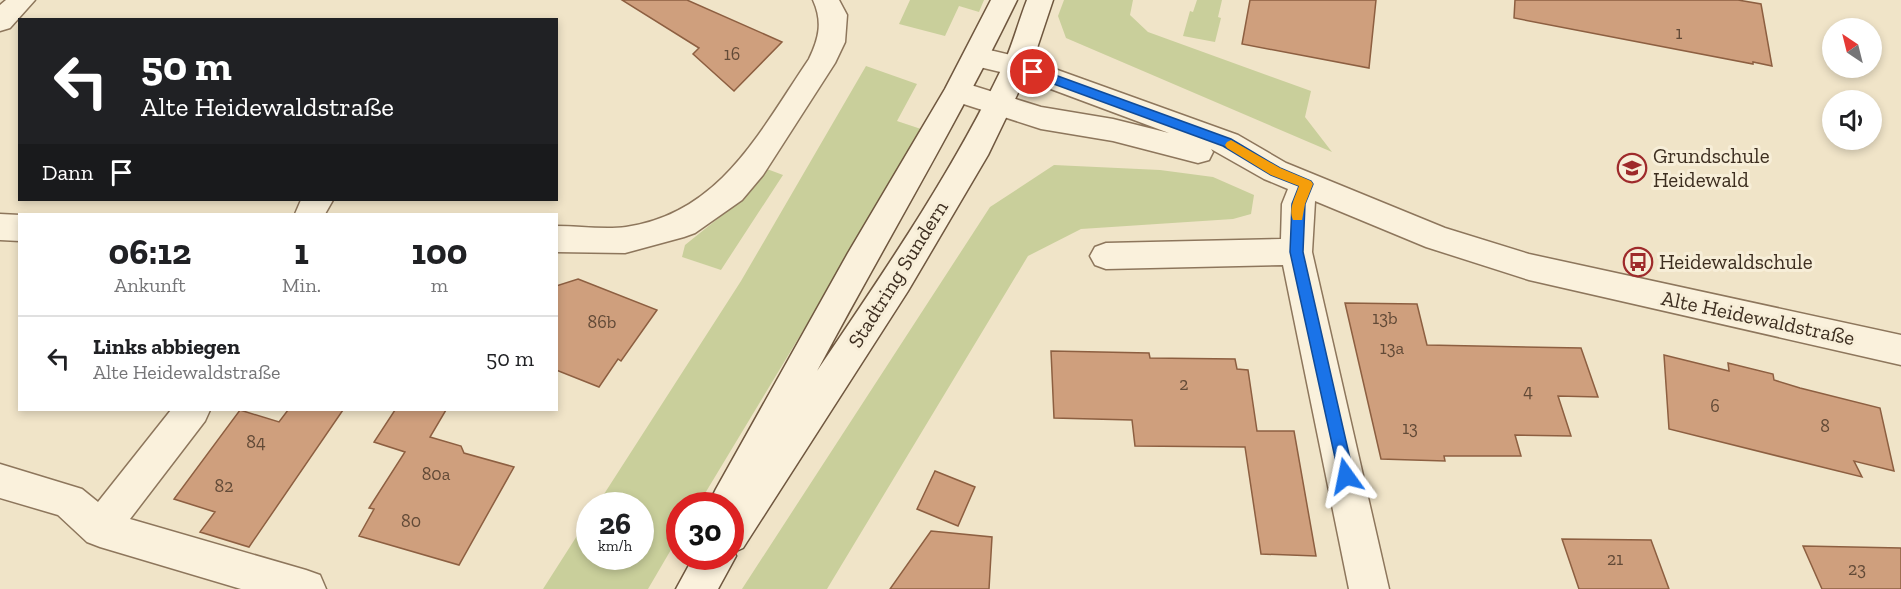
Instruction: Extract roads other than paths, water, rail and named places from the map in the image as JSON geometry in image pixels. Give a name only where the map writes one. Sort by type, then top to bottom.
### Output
[{"type":"street","points":[[0,21],[22,0]]},
{"type":"street","points":[[558,239],[625,240],[684,224],[731,191],[752,167],[821,63],[831,42],[834,15],[826,0]]},
{"type":"street","name":"Stadtring Sundern","points":[[735,492],[859,262],[958,92],[1004,0]]},
{"type":"street","name":"Stadtring Sundern","points":[[744,513],[896,280],[977,147],[1017,66],[1040,0]]},
{"type":"street","name":"Alte Heidewaldstraße","points":[[977,57],[1017,66],[1227,142],[1275,171],[1437,238],[1529,267],[1901,350]]},
{"type":"street","name":"Alte Heidewaldstraße","points":[[958,92],[1041,118],[1168,142],[1220,159],[1275,171]]},
{"type":"street","points":[[1306,184],[1298,204],[1296,252],[1369,589]]},
{"type":"street","points":[[0,227],[18,228]]},
{"type":"street","points":[[1106,256],[1296,252]]},
{"type":"street","points":[[100,529],[191,411]]},
{"type":"street","points":[[0,481],[69,501],[100,529],[306,589]]},
{"type":"street","points":[[681,589],[691,570]]},
{"type":"street","points":[[696,589],[708,570]]},
{"type":"place","name":"Grundschule Heidewald","points":[[1632,168]]},
{"type":"place","name":"Heidewaldschule","points":[[1638,262]]}]
